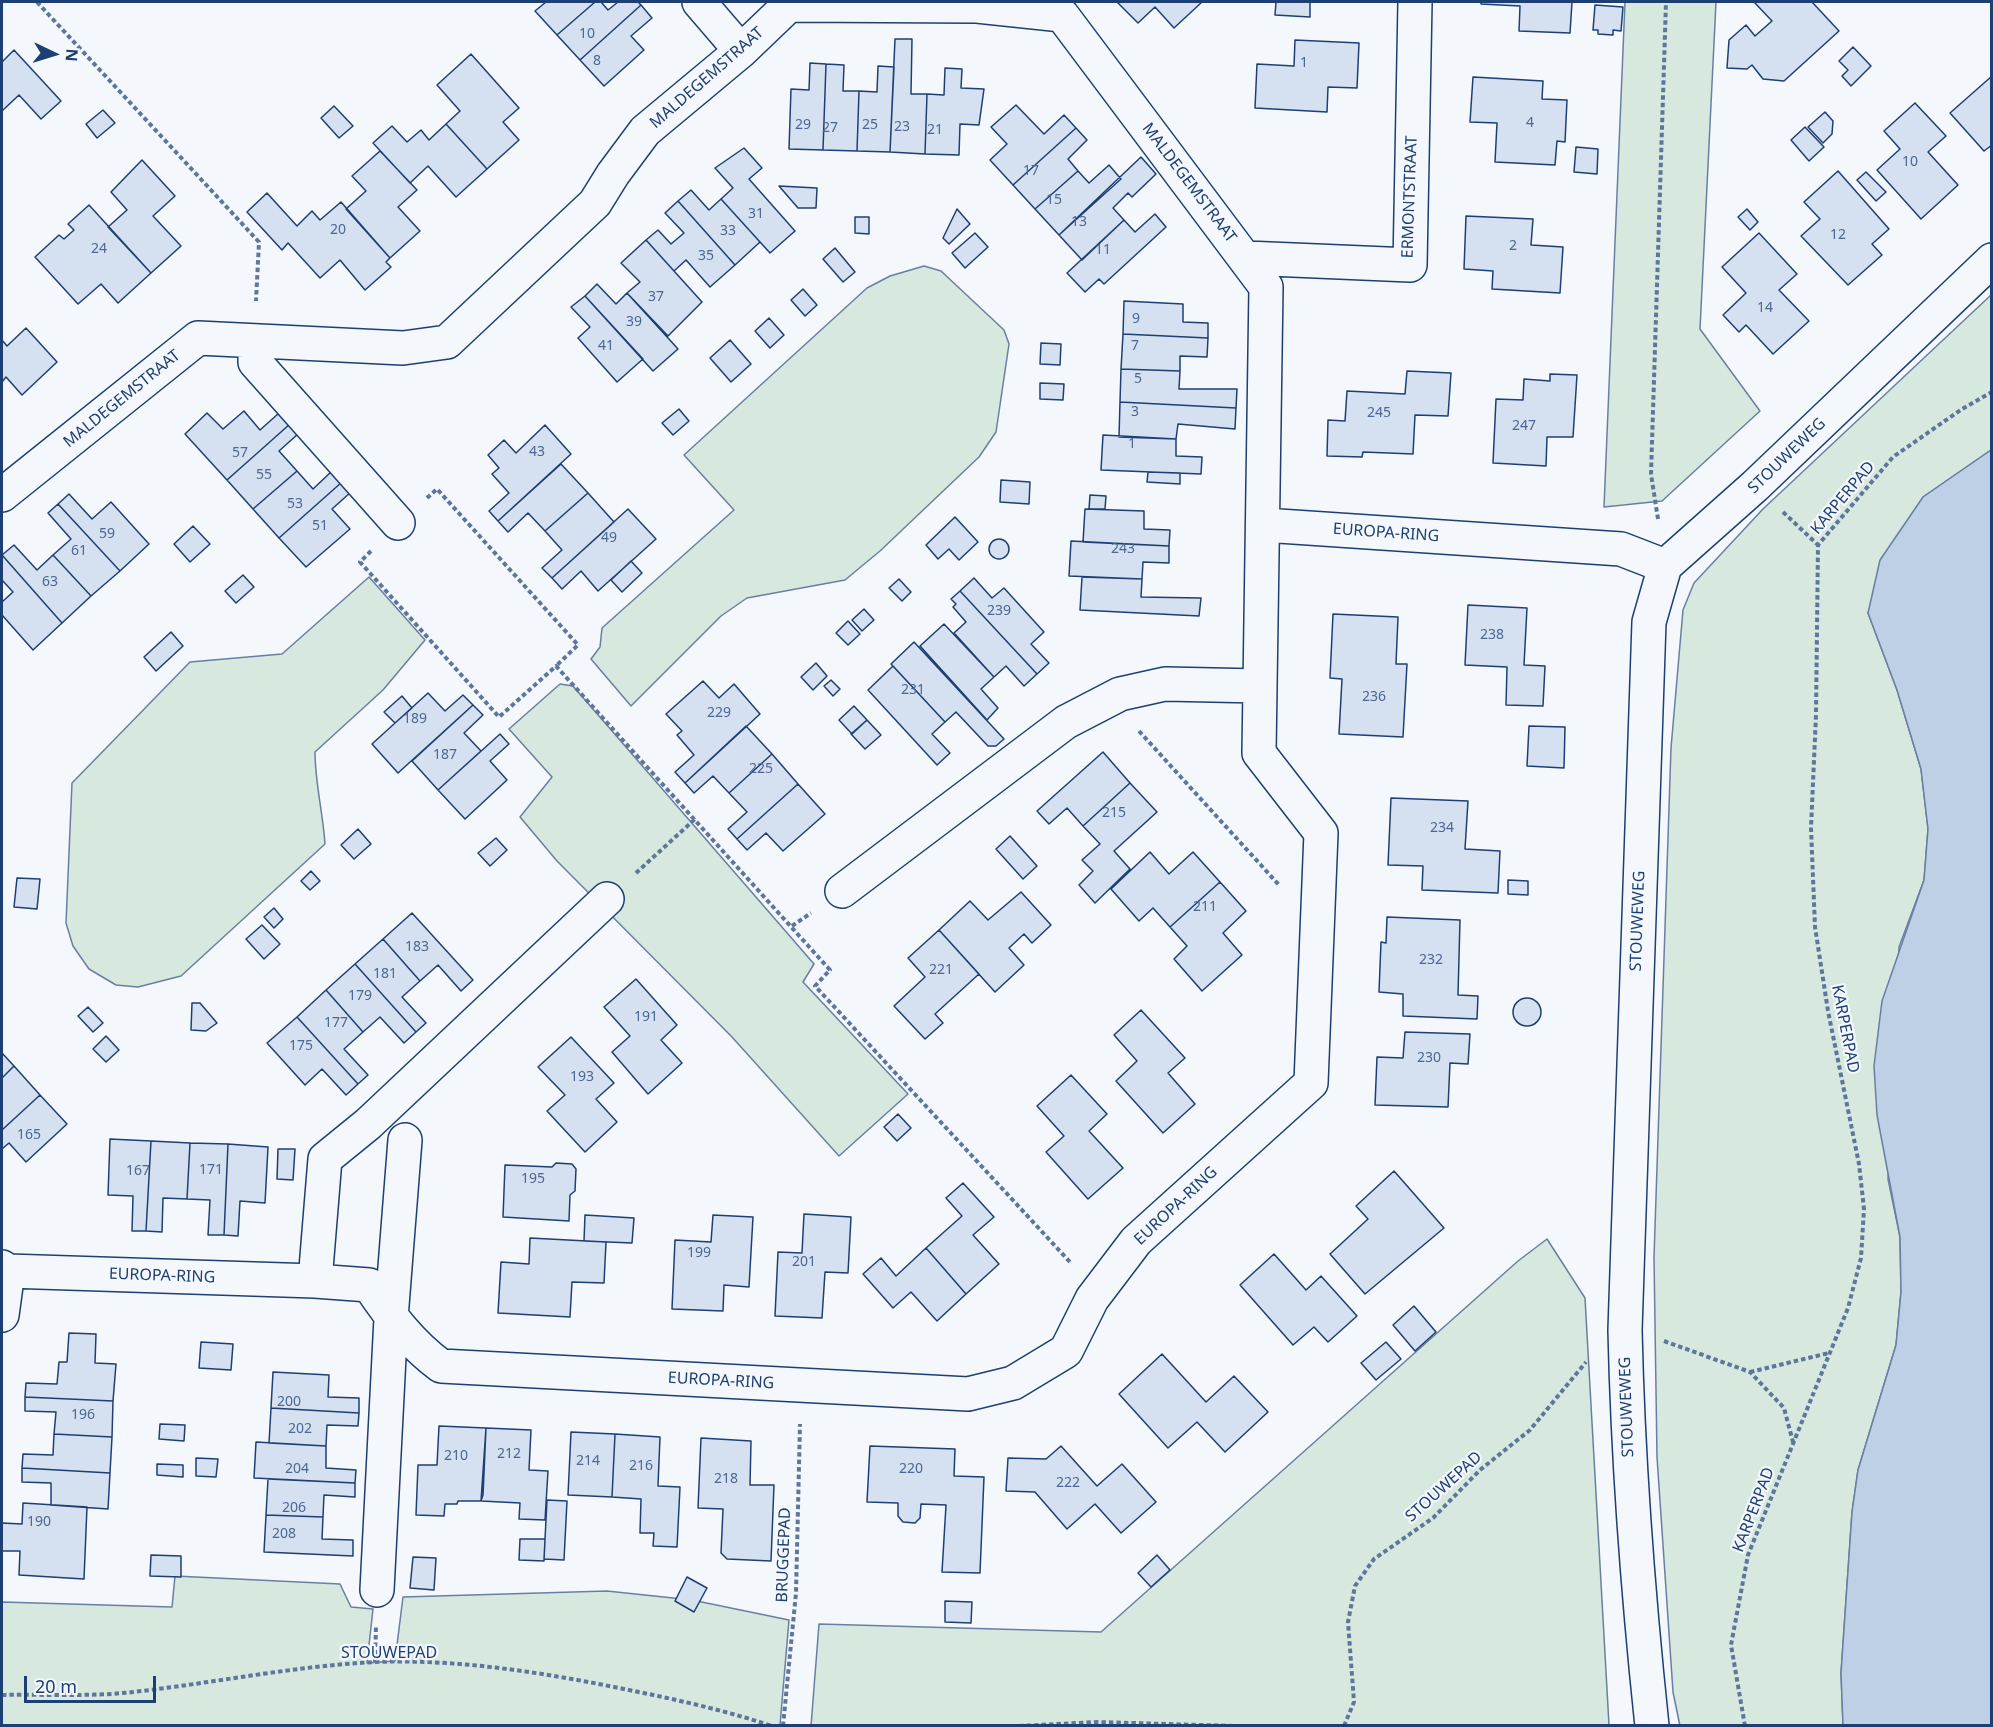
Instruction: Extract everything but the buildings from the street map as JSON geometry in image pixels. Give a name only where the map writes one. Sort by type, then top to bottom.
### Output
[{"type":"street","points":[[699,2],[741,51]]},
{"type":"street","name":"ERMONTSTRAAT","points":[[1246,258],[1410,265],[1415,2]]},
{"type":"street","name":"MALDEGEMSTRAAT","points":[[2,495],[198,338],[403,348],[447,342],[595,203],[645,131],[741,51],[789,5],[976,4],[1062,15],[1266,287],[1264,525]]},
{"type":"street","name":"STOUWEWEG","points":[[1652,1725],[1640,1606],[1628,1441],[1625,1330],[1649,622],[1665,566],[1755,486],[1992,260]]},
{"type":"street","points":[[255,341],[255,362],[398,523]]},
{"type":"street","name":"EUROPA-RING","points":[[2,1315],[5,1269],[315,1281],[369,1285],[391,1318],[420,1351],[441,1366],[968,1394],[1013,1383],[1066,1351],[1092,1299],[1136,1241],[1311,1083],[1322,833],[1259,753],[1264,525],[1621,549],[1665,566]]},
{"type":"street","points":[[842,891],[1066,722],[1120,694],[1164,684],[1260,686]]},
{"type":"street","points":[[315,1281],[325,1159],[368,1124],[607,899]]},
{"type":"street","points":[[377,1590],[391,1318],[405,1140]]},
{"type":"path","points":[[37,2],[259,242],[255,341]]},
{"type":"path","points":[[1665,566],[1651,474],[1666,2]]},
{"type":"path","name":"KARPERPAD","points":[[1745,1725],[1731,1645],[1748,1555],[1848,1308],[1862,1258],[1864,1209],[1859,1164],[1828,1011],[1815,927],[1812,828],[1818,544],[1893,457],[1962,408],[1992,392]]},
{"type":"path","points":[[1755,486],[1818,544]]},
{"type":"path","points":[[437,489],[578,645],[556,666],[499,717],[360,562],[398,523],[437,489]]},
{"type":"path","points":[[556,666],[830,970],[815,986],[1098,1293]]},
{"type":"path","points":[[1110,699],[1288,895],[1317,918]]},
{"type":"path","points":[[607,899],[695,819]]},
{"type":"path","points":[[1625,1330],[1652,1336],[1750,1372],[1784,1408],[1793,1443]]},
{"type":"path","name":"STOUWEPAD","points":[[1344,1725],[1354,1702],[1348,1622],[1355,1586],[1374,1559],[1433,1518],[1480,1470],[1530,1430],[1597,1349],[1625,1330]]},
{"type":"path","points":[[1750,1372],[1830,1353]]},
{"type":"path","name":"BRUGGEPAD","points":[[783,1725],[796,1593],[801,1385]]},
{"type":"path","name":"STOUWEPAD","points":[[2,1695],[132,1692],[269,1675],[322,1665],[389,1662],[486,1667],[546,1674],[687,1701],[772,1725]]},
{"type":"path","points":[[1019,1725],[1097,1722],[1236,1725]]},
{"type":"shaded area","points":[[1625,2],[1716,2],[1700,329],[1760,411],[1662,501],[1604,507]]},
{"type":"shaded area","points":[[924,266],[941,271],[1004,330],[1009,344],[996,432],[979,457],[880,551],[845,580],[747,598],[721,616],[631,706],[591,659],[600,647],[602,628],[734,510],[684,455],[867,288],[890,276]]},
{"type":"shaded area","points":[[1991,295],[1991,450],[1923,497],[1868,613],[1897,690],[1921,769],[1928,829],[1924,880],[1899,947],[1888,1179],[1900,1237],[1901,1292],[1896,1345],[1858,1470],[1852,1512],[1841,1673],[1843,1725],[1680,1726],[1673,1692],[1657,1457],[1654,1257],[1671,748],[1683,610],[1694,583],[1763,509]]},
{"type":"shaded area","points":[[369,577],[425,640],[383,690],[315,752],[325,844],[181,976],[138,987],[116,985],[89,969],[73,946],[66,923],[72,783],[190,662],[282,654]]},
{"type":"shaded area","points":[[560,684],[573,686],[814,964],[803,982],[908,1094],[839,1156],[732,1037],[557,861],[520,817],[552,777],[509,729]]},
{"type":"shaded area","points":[[1547,1239],[1585,1298],[1609,1725],[811,1726],[819,1624],[1101,1632],[1518,1261]]},
{"type":"shaded area","points":[[175,1576],[340,1584],[351,1607],[373,1609],[367,1663],[395,1661],[403,1597],[607,1591],[692,1600],[789,1620],[780,1725],[2,1726],[2,1602],[172,1607]]},
{"type":"water","points":[[1991,450],[1991,1725],[1843,1725],[1841,1673],[1852,1512],[1858,1470],[1896,1345],[1901,1292],[1900,1237],[1877,1115],[1874,1066],[1882,1001],[1924,880],[1928,829],[1921,769],[1897,690],[1868,613],[1880,560],[1923,497]]}]
